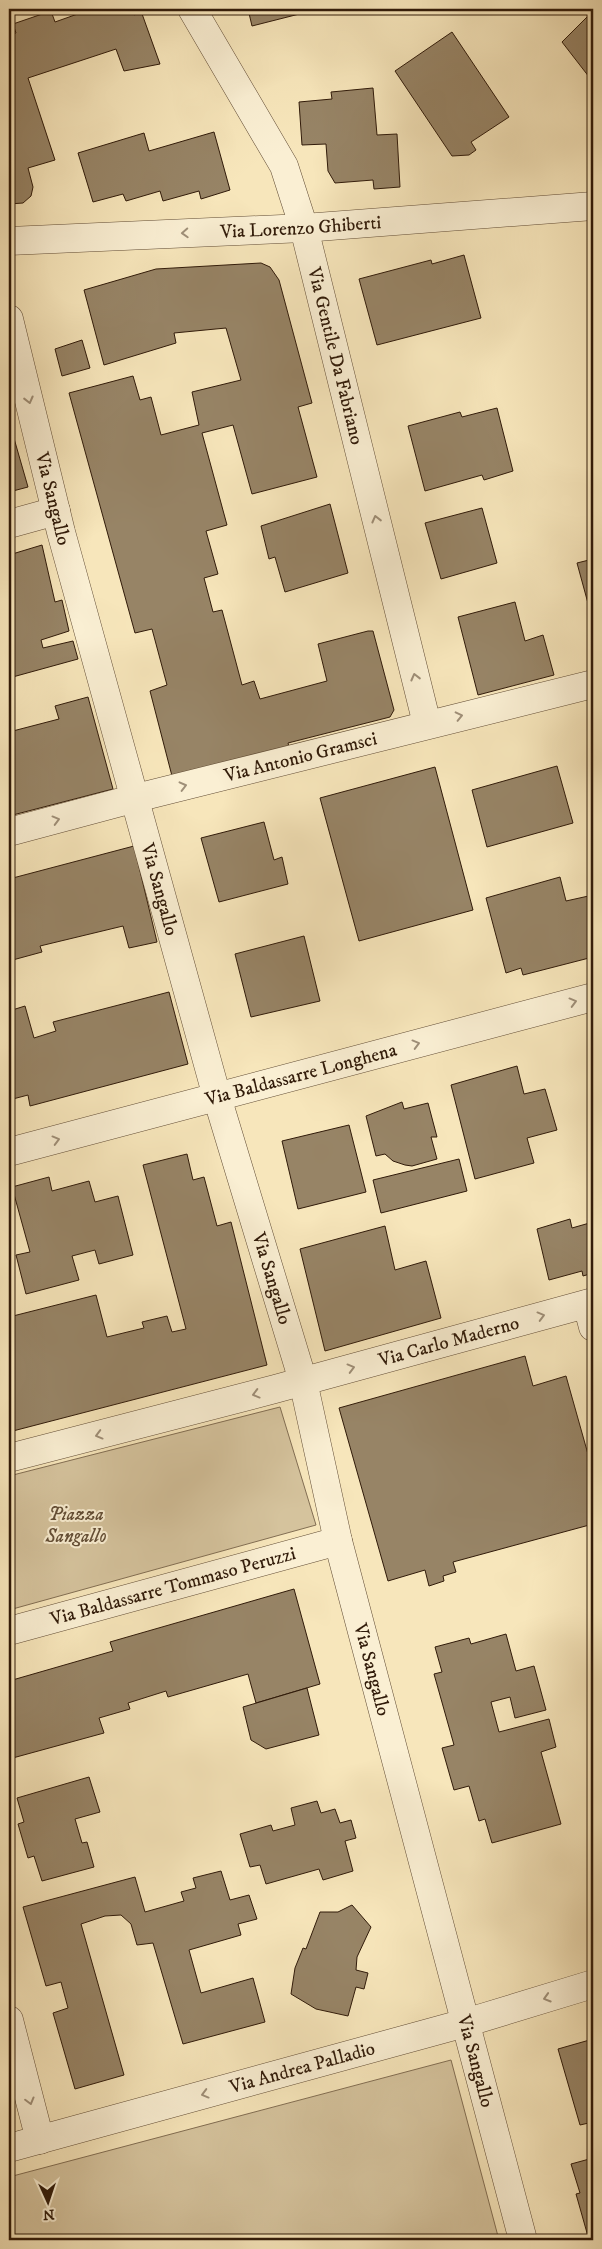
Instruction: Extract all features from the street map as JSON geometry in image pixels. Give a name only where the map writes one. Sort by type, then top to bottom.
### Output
[{"type":"street","name":"Via Gentile Da Fabriano","points":[[192,9],[284,166],[304,228],[427,724]]},
{"type":"street","name":"Via Lorenzo Ghiberti","points":[[9,241],[304,228],[593,206]]},
{"type":"street","name":"Via Sangallo","points":[[9,318],[56,511],[217,1098],[304,1381],[338,1541],[523,2240]]},
{"type":"street","points":[[9,524],[56,511]]},
{"type":"street","name":"Via Antonio Gramsci","points":[[9,832],[427,724],[593,684]]},
{"type":"street","name":"Via Baldassarre Longhena","points":[[9,1152],[593,997]]},
{"type":"street","name":"Via Carlo Maderno","points":[[304,1381],[591,1311]]},
{"type":"street","points":[[9,1458],[304,1381]]},
{"type":"street","name":"Via Baldassarre Tommaso Peruzzi","points":[[9,1631],[338,1541]]},
{"type":"street","name":"Via Andrea Palladio","points":[[9,2148],[465,2023],[593,1984]]},
{"type":"street","points":[[9,2020],[40,2140]]},
{"type":"green space","name":"Piazza Sangallo","points":[[280,1407],[316,1525],[9,1610],[9,1476]]},
{"type":"green space","points":[[451,2060],[499,2240],[9,2240],[9,2177]]},
{"type":"building","points":[[86,9],[131,9],[134,15],[141,11],[160,64],[124,71],[116,49],[28,78],[55,160],[28,168],[33,187],[31,196],[23,203],[9,204],[9,35],[16,33],[13,24],[51,11],[55,22],[86,11]]},
{"type":"building","points":[[248,9],[319,9],[252,26]]},
{"type":"building","points":[[593,11],[593,82],[562,42]]},
{"type":"building","points":[[452,32],[509,117],[471,142],[476,150],[469,155],[452,156],[395,71]]},
{"type":"building","points":[[373,88],[377,135],[397,134],[400,187],[374,189],[373,180],[335,183],[328,171],[326,144],[302,145],[299,102],[332,99],[331,92]]},
{"type":"building","points":[[214,132],[230,190],[201,199],[199,191],[163,201],[160,191],[126,201],[123,194],[93,202],[78,153],[144,133],[149,151]]},
{"type":"building","points":[[464,255],[481,318],[377,345],[359,279],[431,260],[432,264]]},
{"type":"building","points":[[261,263],[270,267],[279,280],[312,403],[298,407],[317,477],[252,494],[233,425],[202,433],[227,525],[206,531],[218,574],[204,578],[213,612],[222,610],[242,685],[254,681],[260,699],[327,681],[318,644],[373,631],[394,710],[390,717],[288,743],[289,747],[172,776],[150,691],[167,685],[152,629],[135,633],[69,393],[133,376],[140,400],[151,397],[161,435],[199,425],[192,392],[241,380],[226,328],[174,333],[176,343],[104,365],[84,290],[156,269]]},
{"type":"building","points":[[82,340],[90,368],[62,376],[55,349]]},
{"type":"building","points":[[497,408],[513,471],[484,480],[482,475],[425,491],[408,426],[460,412],[462,417]]},
{"type":"building","points":[[9,421],[28,487],[9,492]]},
{"type":"building","points":[[330,504],[348,573],[285,592],[275,557],[269,559],[261,526]]},
{"type":"building","points":[[482,508],[497,563],[441,579],[425,523]]},
{"type":"building","points":[[42,545],[55,602],[62,600],[69,631],[41,640],[43,648],[73,641],[78,659],[9,678],[9,648],[11,647],[9,641],[9,555]]},
{"type":"building","points":[[593,559],[593,617],[592,618],[577,563]]},
{"type":"building","points":[[515,602],[525,641],[543,635],[554,675],[478,695],[458,617]]},
{"type":"building","points":[[88,697],[113,789],[9,816],[9,732],[59,719],[55,706]]},
{"type":"building","points":[[557,766],[573,823],[487,847],[472,790]]},
{"type":"building","points":[[435,767],[473,910],[359,941],[320,798]]},
{"type":"building","points":[[264,822],[274,860],[282,857],[288,884],[219,902],[201,838]]},
{"type":"building","points":[[134,846],[157,942],[129,948],[123,926],[40,946],[42,952],[9,961],[9,879]]},
{"type":"building","points":[[560,877],[566,901],[593,895],[593,957],[523,975],[521,968],[506,973],[486,898]]},
{"type":"building","points":[[304,936],[320,1001],[251,1017],[235,954]]},
{"type":"building","points":[[169,992],[188,1064],[30,1106],[28,1095],[9,1100],[9,1011],[25,1006],[34,1038],[56,1031],[53,1022]]},
{"type":"building","points":[[517,1066],[524,1094],[545,1089],[557,1130],[527,1138],[534,1163],[475,1179],[451,1085]]},
{"type":"building","points":[[402,1102],[404,1109],[428,1103],[437,1137],[431,1137],[437,1159],[412,1166],[393,1161],[385,1154],[376,1156],[366,1116]]},
{"type":"building","points":[[349,1125],[366,1192],[298,1209],[282,1141]]},
{"type":"building","points":[[187,1154],[193,1180],[204,1177],[217,1226],[231,1222],[267,1365],[9,1432],[9,1317],[96,1295],[107,1337],[144,1328],[142,1322],[167,1316],[172,1332],[186,1329],[143,1165]]},
{"type":"building","points":[[459,1159],[467,1191],[381,1213],[373,1180]]},
{"type":"building","points":[[49,1177],[52,1191],[89,1181],[95,1202],[118,1196],[133,1255],[99,1264],[95,1250],[72,1256],[79,1280],[26,1294],[16,1255],[30,1252],[12,1187]]},
{"type":"building","points":[[570,1219],[572,1228],[593,1222],[593,1273],[583,1276],[582,1271],[549,1280],[537,1229]]},
{"type":"building","points":[[385,1226],[395,1270],[426,1261],[441,1318],[325,1351],[300,1249]]},
{"type":"building","points":[[525,1356],[533,1386],[566,1376],[593,1472],[593,1524],[453,1562],[456,1572],[443,1576],[444,1581],[429,1586],[425,1570],[388,1581],[339,1408]]},
{"type":"building","points":[[294,1589],[320,1684],[256,1703],[248,1674],[168,1697],[166,1691],[128,1703],[130,1709],[99,1718],[104,1733],[9,1759],[9,1681],[113,1651],[110,1642]]},
{"type":"building","points":[[506,1634],[516,1671],[534,1666],[546,1710],[515,1718],[510,1697],[491,1702],[499,1732],[549,1719],[556,1747],[541,1752],[561,1824],[492,1843],[485,1819],[479,1821],[469,1786],[454,1790],[442,1748],[454,1745],[434,1674],[442,1672],[435,1647],[469,1638],[471,1644]]},
{"type":"building","points":[[307,1688],[319,1735],[266,1749],[251,1740],[243,1707]]},
{"type":"building","points":[[89,1777],[100,1812],[75,1819],[82,1843],[87,1842],[94,1867],[42,1881],[34,1856],[28,1858],[18,1824],[24,1822],[17,1798]]},
{"type":"building","points":[[317,1801],[321,1813],[335,1809],[340,1823],[351,1820],[356,1838],[345,1841],[353,1871],[323,1880],[319,1869],[266,1884],[260,1865],[250,1867],[240,1834],[271,1825],[273,1831],[295,1825],[291,1808]]},
{"type":"building","points":[[221,1871],[230,1900],[249,1895],[257,1919],[238,1924],[241,1935],[189,1950],[201,1993],[253,1978],[265,2022],[183,2044],[153,1943],[137,1945],[131,1924],[121,1915],[105,1916],[81,1924],[124,2075],[75,2089],[53,2013],[68,2008],[61,1982],[46,1986],[23,1907],[135,1877],[145,1912],[184,1901],[181,1892],[196,1888],[193,1878]]},
{"type":"building","points":[[352,1905],[371,1927],[357,1957],[356,1970],[368,1973],[364,1989],[356,1987],[348,2016],[316,2009],[291,1994],[295,1968],[303,1948],[306,1949],[320,1912],[338,1912]]},
{"type":"building","points":[[593,2039],[593,2122],[580,2125],[558,2049]]},
{"type":"building","points":[[593,2158],[593,2240],[589,2240],[576,2194],[580,2193],[571,2164]]}]
